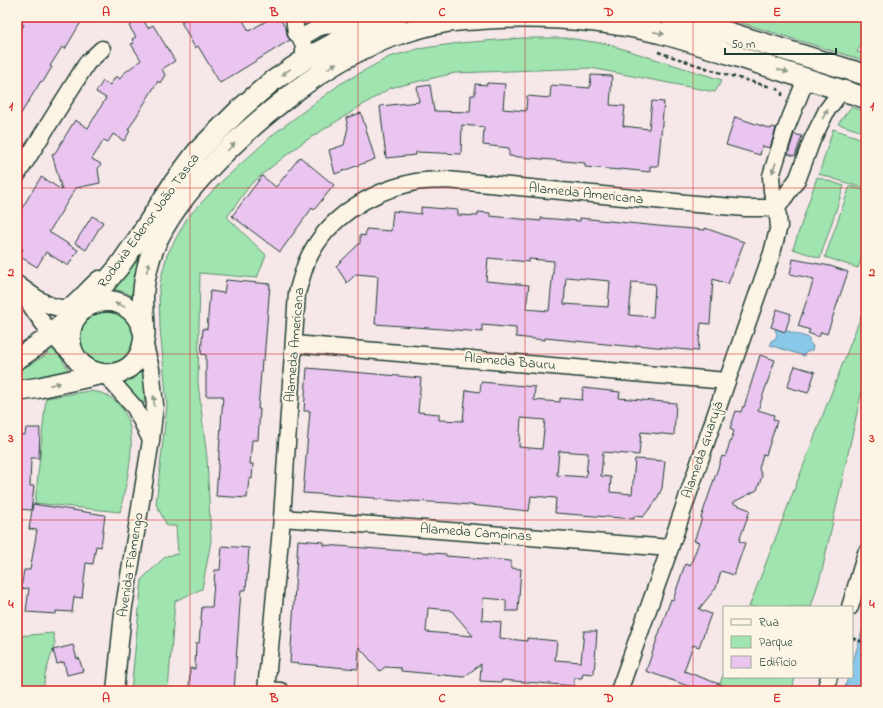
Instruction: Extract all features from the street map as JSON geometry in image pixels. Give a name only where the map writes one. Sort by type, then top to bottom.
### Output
[{"type":"main road","name":"Rodovia Edenor João Tasca","points":[[17,359],[52,334],[64,323],[80,313],[118,268],[142,234],[173,184],[197,152],[239,110],[270,83],[304,60],[358,30],[396,17]]},
{"type":"main road","name":"Rodovia Edenor João Tasca","points":[[144,338],[143,295],[147,268],[153,250],[166,223],[203,174],[245,133],[294,92],[345,57],[396,35],[444,22],[508,17],[579,19],[620,25],[661,34],[866,98]]},
{"type":"main road","points":[[671,17],[730,33],[866,75]]},
{"type":"main road","points":[[806,79],[818,74],[844,68]]},
{"type":"main road","points":[[17,391],[103,374],[118,373],[126,370],[138,358],[142,350],[144,338],[141,325],[137,317],[128,308],[116,302],[99,302],[80,313],[73,324],[70,334],[70,343],[77,360],[86,368],[103,374]]},
{"type":"street","points":[[294,17],[296,33],[300,36],[304,47],[304,60]]},
{"type":"street","points":[[300,36],[307,35],[320,27],[335,25],[358,30]]},
{"type":"street","points":[[17,174],[87,63],[102,49]]},
{"type":"street","name":"Alameda Guarujá","points":[[619,691],[772,253],[778,232],[777,208],[772,191],[771,176],[785,131],[806,79]]},
{"type":"street","points":[[777,208],[798,178],[812,140],[824,114],[842,90]]},
{"type":"street","name":"Alameda Americana","points":[[271,691],[297,293],[307,261],[324,233],[345,212],[374,195],[411,182],[447,180],[696,204],[746,208],[777,208]]},
{"type":"street","points":[[17,284],[50,306],[64,308],[72,305],[103,275],[118,268]]},
{"type":"street","points":[[17,284],[35,313],[67,352],[77,360]]},
{"type":"street","points":[[35,313],[36,344]]},
{"type":"street","name":"Avenida Flamengo","points":[[115,691],[123,613],[151,440],[154,400],[151,369],[144,338]]},
{"type":"street","name":"Alameda Bauru","points":[[294,344],[727,381]]},
{"type":"street","points":[[103,374],[135,408],[151,440]]},
{"type":"street","name":"Alameda Campinas","points":[[282,518],[670,548]]},
{"type":"street","points":[[850,606],[866,553]]},
{"type":"street","points":[[825,691],[830,678]]},
{"type":"path","points":[[652,50],[724,74],[777,89],[782,93],[783,98],[796,105]]},
{"type":"path","points":[[853,638],[866,643]]},
{"type":"green space","points":[[722,17],[866,17],[866,35],[857,52],[866,54],[866,61]]},
{"type":"green space","points":[[419,23],[219,146],[134,297],[125,292],[113,289],[130,270],[199,161],[271,94],[312,66]]},
{"type":"green space","points":[[523,38],[567,38],[607,44],[722,80],[715,92],[591,68],[455,73],[390,88],[302,143],[250,185],[227,217],[266,255],[257,278],[200,273],[198,383],[207,458],[211,541],[202,589],[175,601],[168,691],[131,691],[142,579],[166,556],[178,554],[176,526],[167,526],[156,504],[167,405],[160,328],[159,290],[167,255],[187,218],[220,183],[275,133],[340,84],[389,57],[418,49],[459,43]]},
{"type":"green space","points":[[851,107],[866,112],[866,133],[838,124]]},
{"type":"green space","points":[[833,129],[866,140],[866,189],[819,174]]},
{"type":"green space","points":[[817,177],[844,186],[820,258],[793,249]]},
{"type":"green space","points":[[850,186],[866,191],[866,245],[858,268],[825,257]]},
{"type":"green space","points":[[866,303],[866,372],[822,571],[811,606],[749,606]]},
{"type":"green space","points":[[107,309],[128,318],[136,340],[130,356],[108,367],[85,358],[77,333],[85,318]]},
{"type":"green space","points":[[54,346],[69,371],[17,382],[17,372],[46,355]]},
{"type":"green space","points":[[143,368],[145,391],[144,404],[122,382],[134,379]]},
{"type":"green space","points":[[89,391],[104,394],[118,403],[126,416],[130,431],[130,464],[120,512],[35,503],[46,398]]},
{"type":"green space","points":[[53,633],[55,643],[45,675],[43,691],[17,691],[17,636]]},
{"type":"green space","points":[[723,676],[723,678],[795,678],[792,691],[717,691]]},
{"type":"water","points":[[776,327],[809,338],[809,342],[813,346],[812,350],[805,353],[804,356],[770,345],[771,341],[776,338]]},
{"type":"water","points":[[866,618],[866,678],[862,691],[844,691],[848,678],[853,678],[853,662]]},
{"type":"building","points":[[17,17],[84,17],[65,49],[62,47],[50,66],[52,67],[43,82],[41,81],[17,120],[17,36],[24,25],[17,20]]},
{"type":"building","points":[[190,17],[241,17],[249,31],[273,17],[279,17],[290,40],[220,83],[198,46],[195,48],[181,22]]},
{"type":"building","points":[[142,18],[148,28],[153,25],[175,61],[162,69],[165,75],[160,83],[158,81],[128,130],[130,131],[124,141],[113,134],[108,142],[104,140],[92,159],[101,164],[98,169],[100,183],[76,188],[49,232],[78,250],[68,266],[46,252],[37,267],[19,256],[23,249],[17,246],[17,216],[41,177],[62,190],[52,154],[55,153],[75,120],[88,128],[106,98],[96,92],[103,81],[110,85],[116,76],[120,79],[123,74],[141,60],[131,44],[134,43],[132,39],[136,37],[129,26]]},
{"type":"building","points":[[591,75],[612,76],[610,105],[625,106],[623,126],[649,129],[652,101],[664,102],[658,166],[650,166],[650,172],[585,167],[585,163],[509,156],[509,148],[483,145],[484,127],[462,125],[461,154],[416,152],[416,155],[386,158],[380,106],[419,102],[417,87],[430,85],[434,111],[470,112],[471,95],[475,95],[475,84],[505,84],[503,109],[526,111],[527,96],[550,98],[551,85],[590,88]]},
{"type":"building","points":[[361,113],[375,159],[335,174],[329,150],[344,145],[348,127],[346,118]]},
{"type":"building","points":[[735,117],[771,129],[772,127],[776,128],[770,148],[762,146],[760,155],[726,145]]},
{"type":"building","points":[[794,134],[802,136],[795,156],[788,154]]},
{"type":"building","points":[[300,157],[334,185],[314,210],[312,208],[280,252],[232,216],[262,176],[276,187]]},
{"type":"building","points":[[421,207],[458,210],[458,215],[478,216],[478,212],[490,213],[490,216],[541,221],[541,218],[580,221],[580,218],[705,230],[705,228],[744,242],[728,284],[713,279],[710,324],[701,323],[698,351],[636,345],[636,347],[545,338],[545,340],[516,337],[516,328],[482,325],[482,332],[375,324],[378,276],[356,274],[347,283],[336,266],[360,243],[360,235],[365,236],[366,229],[391,231],[393,211],[421,214]],"holes":[[[488,258],[529,262],[529,259],[554,261],[549,311],[526,309],[529,285],[486,281]],[[566,277],[610,281],[608,307],[564,304]],[[632,282],[655,284],[653,317],[629,315]]]},
{"type":"building","points":[[92,216],[103,222],[86,250],[75,243]]},
{"type":"building","points":[[793,259],[830,266],[848,272],[827,334],[821,332],[819,337],[808,333],[810,330],[798,326],[814,279],[790,274]]},
{"type":"building","points":[[226,280],[270,284],[264,360],[262,360],[258,409],[260,409],[258,440],[252,440],[250,464],[253,464],[252,479],[249,479],[247,498],[216,496],[223,396],[206,396],[206,355],[201,354],[203,328],[207,329],[210,291],[224,293]]},
{"type":"building","points":[[777,309],[791,314],[785,332],[771,327]]},
{"type":"building","points":[[760,355],[775,360],[758,410],[774,415],[773,419],[777,421],[766,455],[763,454],[759,469],[762,476],[757,490],[732,503],[750,510],[739,541],[745,543],[734,575],[721,571],[716,588],[699,609],[711,614],[699,647],[693,645],[684,671],[733,689],[733,691],[702,691],[646,671],[685,564],[690,566],[699,542],[694,541],[722,456],[725,457],[734,431],[730,429],[736,411],[741,412],[743,406],[744,407]]},
{"type":"building","points":[[795,366],[815,372],[808,393],[787,387]]},
{"type":"building","points":[[307,368],[421,378],[418,412],[439,414],[439,420],[463,421],[466,390],[480,392],[481,382],[535,387],[534,400],[560,402],[560,398],[582,400],[583,388],[620,392],[619,398],[676,403],[674,435],[641,432],[639,455],[603,452],[601,476],[611,477],[610,492],[632,494],[635,459],[665,461],[662,488],[656,501],[643,517],[634,516],[634,519],[555,513],[556,498],[531,496],[529,511],[450,503],[410,502],[303,493],[310,411],[304,411]],"holes":[[[521,418],[545,420],[542,449],[519,447]],[[559,451],[588,453],[586,477],[557,475]]]},
{"type":"building","points":[[26,428],[40,428],[39,458],[31,458],[30,486],[34,486],[31,510],[17,509],[17,434],[25,435]]},
{"type":"building","points":[[33,504],[105,515],[101,547],[96,546],[93,564],[86,563],[82,598],[74,597],[72,612],[56,611],[56,614],[26,612],[29,588],[21,589],[24,570],[30,570],[37,530],[29,529]]},
{"type":"building","points":[[298,540],[324,542],[324,545],[446,554],[446,556],[511,561],[511,568],[521,569],[518,611],[506,611],[506,600],[483,598],[482,620],[501,622],[500,638],[527,641],[527,638],[557,641],[555,660],[581,662],[584,631],[597,631],[594,674],[583,673],[582,678],[574,678],[574,686],[502,680],[502,682],[480,681],[481,664],[464,677],[401,671],[401,668],[385,667],[380,671],[359,647],[358,669],[290,663]],"holes":[[[428,608],[451,610],[473,636],[426,632]]]},
{"type":"building","points":[[222,546],[249,548],[246,590],[241,590],[234,691],[189,691],[190,668],[195,669],[196,643],[199,643],[202,607],[212,607],[215,570],[220,570]]},
{"type":"building","points":[[73,645],[77,659],[79,658],[83,671],[67,675],[64,662],[57,664],[53,650]]}]
